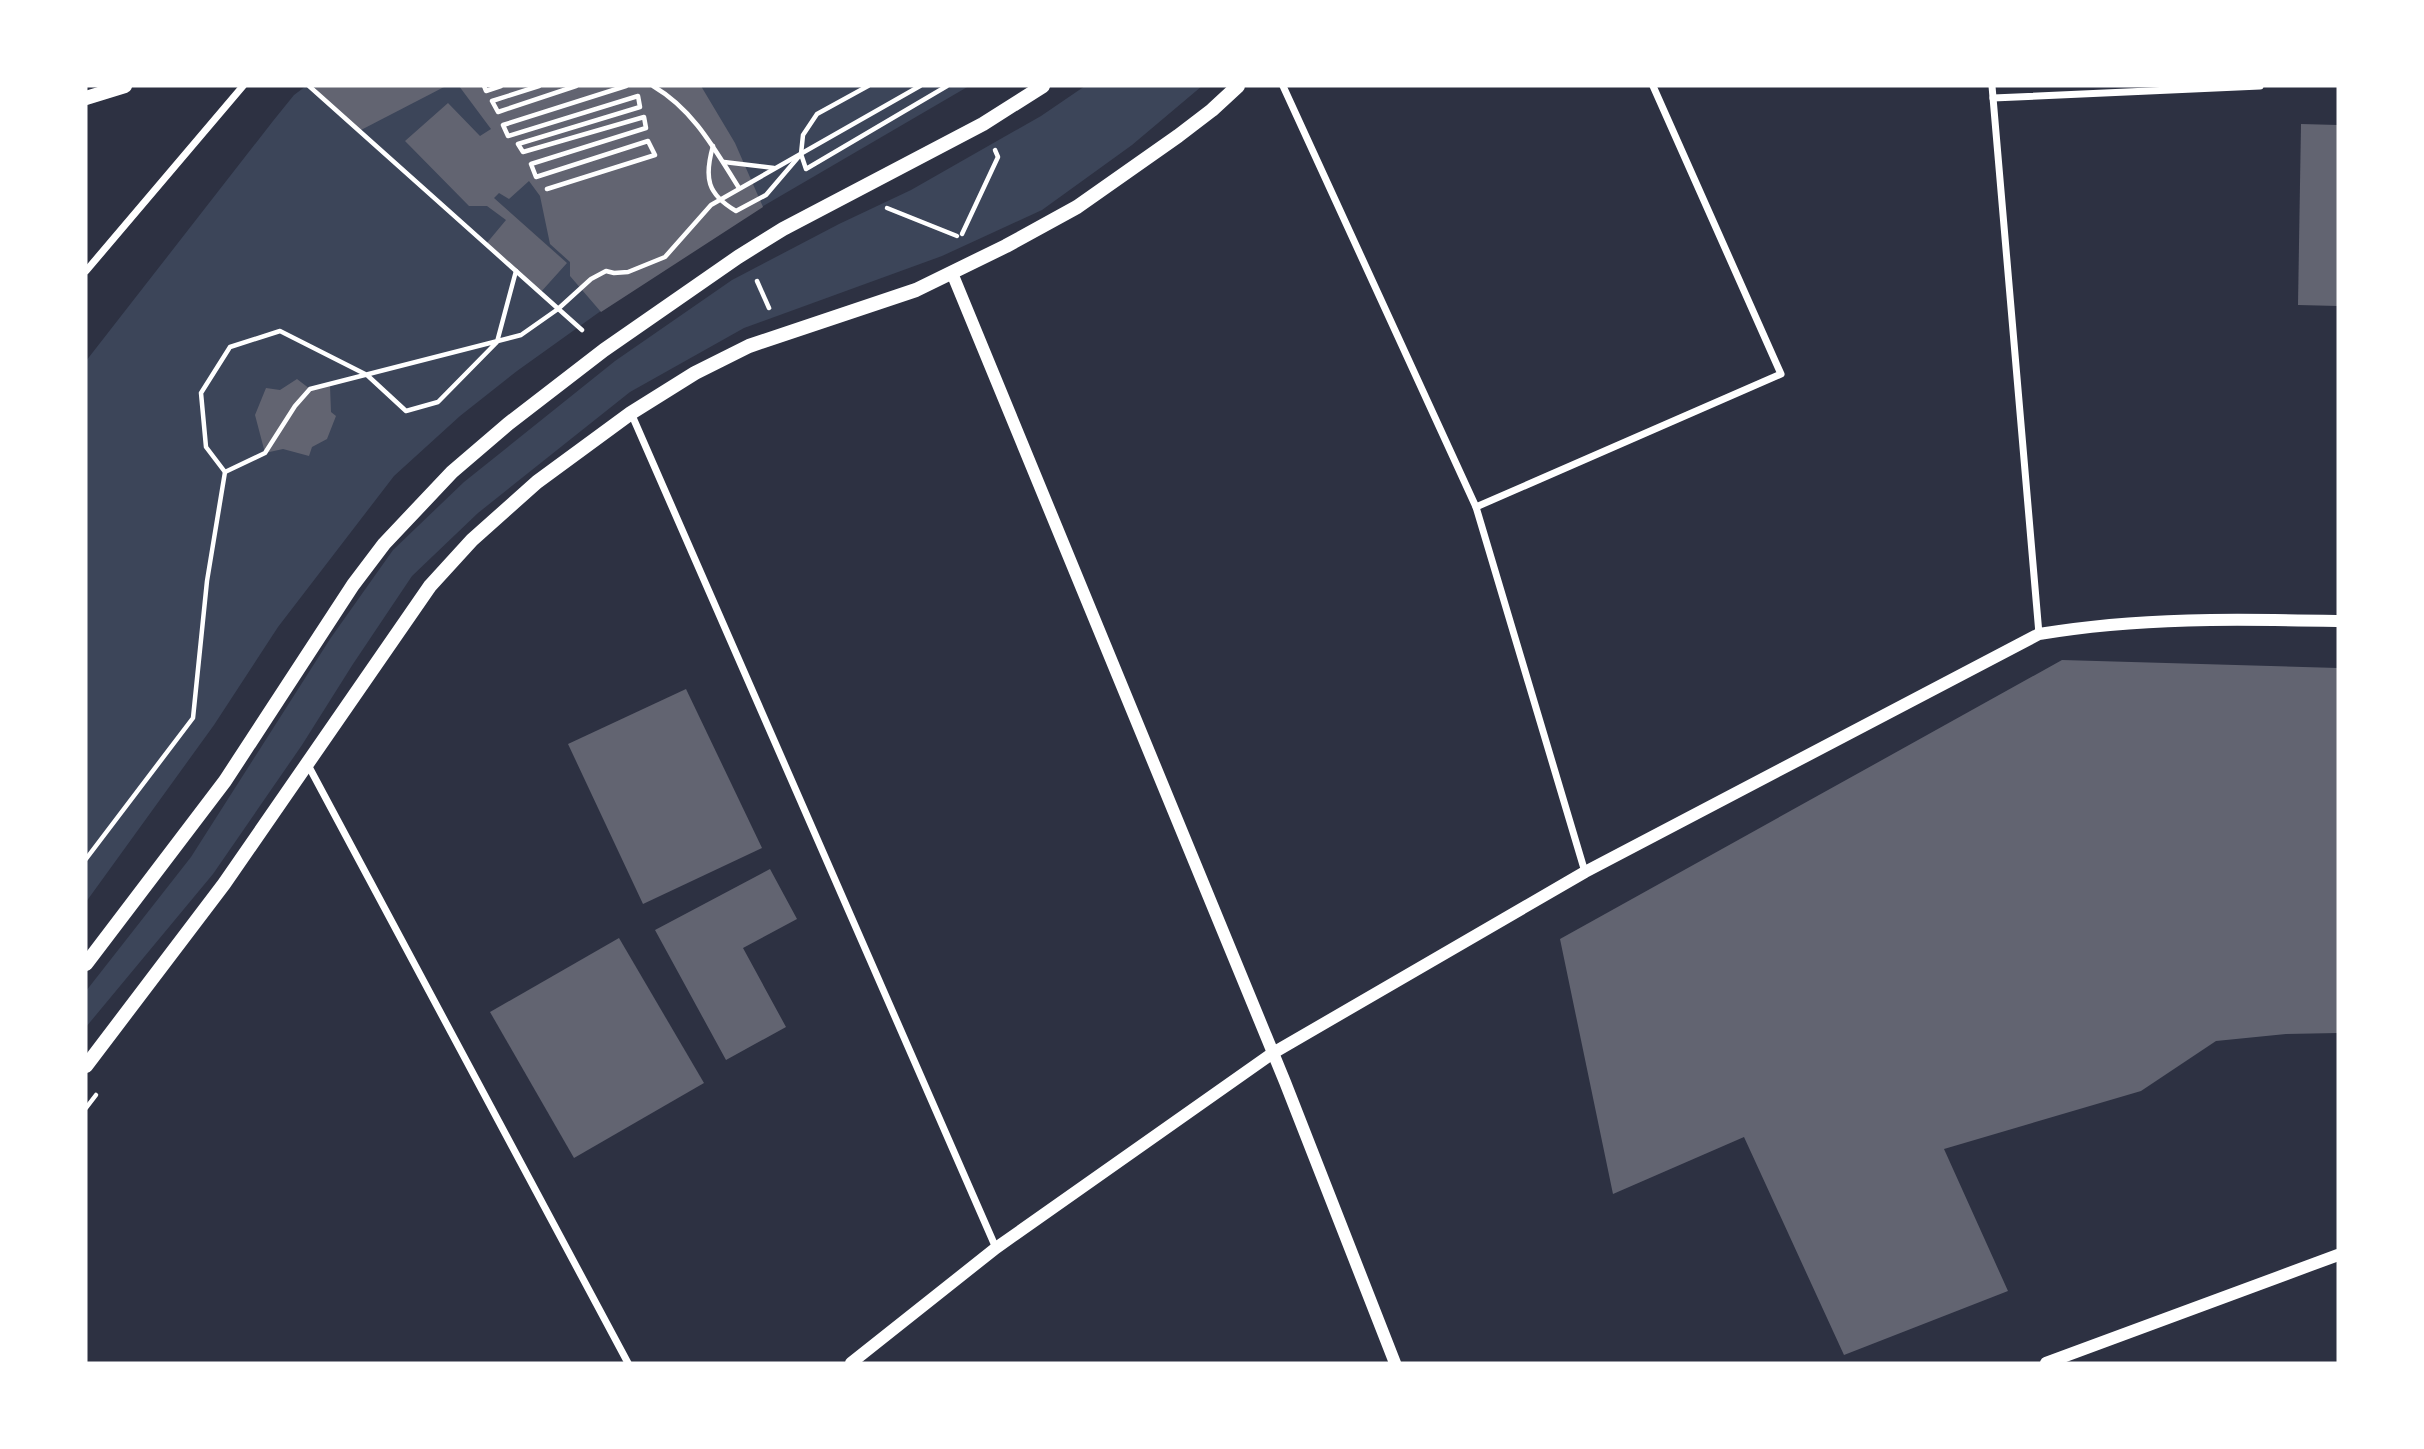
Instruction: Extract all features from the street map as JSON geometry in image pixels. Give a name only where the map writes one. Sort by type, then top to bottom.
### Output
[{"type":"main road","points":[[86,98],[125,86]]},
{"type":"main road","points":[[86,964],[225,781],[321,631],[384,544],[452,472],[508,424],[604,350],[746,252],[783,229],[983,124],[1043,86]]},
{"type":"main road","points":[[86,1066],[225,884],[430,586],[472,540],[537,482],[631,413],[695,373],[749,346],[916,290],[1077,207],[1187,130],[1238,86]]},
{"type":"street","points":[[86,271],[243,86]]},
{"type":"street","points":[[1283,86],[1476,507],[1585,872]]},
{"type":"street","points":[[1476,507],[1781,374],[1653,86]]},
{"type":"street","points":[[1992,86],[2039,634]]},
{"type":"street","points":[[1993,98],[2260,86]]},
{"type":"street","points":[[952,273],[1273,1053],[1395,1363]]},
{"type":"street","points":[[631,413],[996,1248]]},
{"type":"street","points":[[851,1363],[996,1248],[1273,1053],[1585,872],[2039,634],[2147,621],[2338,621]]},
{"type":"street","points":[[307,764],[628,1363]]},
{"type":"street","points":[[2046,1363],[2338,1255]]},
{"type":"path","points":[[309,86],[604,350]]},
{"type":"path","points":[[484,86],[486,91],[501,86]]},
{"type":"path","points":[[539,86],[492,102],[498,112],[576,86]]},
{"type":"path","points":[[547,189],[655,155],[648,141],[536,177],[531,163],[646,128],[644,117],[523,152],[518,144],[640,107],[638,96],[508,136],[503,125],[626,86]]},
{"type":"path","points":[[653,86],[665,93],[697,122],[740,188]]},
{"type":"path","points":[[868,86],[817,114],[803,135],[801,154],[806,169],[947,86]]},
{"type":"path","points":[[225,472],[265,453],[295,406],[310,389],[521,335],[558,309],[590,279],[606,271],[628,272],[665,257],[718,200],[920,86]]},
{"type":"path","points":[[713,146],[708,180],[718,200],[736,211],[766,195],[801,154]]},
{"type":"path","points":[[887,209],[960,237],[998,157]]},
{"type":"path","points":[[723,162],[776,168]]},
{"type":"path","points":[[746,252],[780,335]]},
{"type":"path","points":[[86,859],[193,718],[207,581],[225,472],[205,447],[201,393],[230,347],[280,331],[367,374],[406,411],[438,402],[497,342],[516,271]]},
{"type":"path","points":[[86,1108],[103,1087]]},
{"type":"shaded area","points":[[306,86],[969,86],[724,229],[612,303],[517,371],[460,416],[394,476],[278,627],[214,725],[86,902],[86,361],[273,121],[294,95]]},
{"type":"shaded area","points":[[1085,86],[1202,86],[1132,145],[1042,210],[942,256],[744,328],[630,392],[478,513],[412,576],[302,745],[213,874],[86,1027],[86,991],[191,857],[330,639],[393,550],[464,482],[615,361],[732,280],[911,190],[1041,116]]},
{"type":"building","points":[[313,86],[446,86],[359,131]]},
{"type":"building","points":[[459,86],[701,86],[735,143],[763,207],[601,312],[570,276],[570,262],[550,244],[540,196],[529,181],[509,199],[499,193],[494,198],[567,263],[540,293],[486,244],[506,220],[487,206],[469,206],[405,141],[448,103],[480,136],[491,129]]},
{"type":"building","points":[[2301,124],[2338,125],[2338,306],[2298,305]]},
{"type":"building","points":[[297,379],[310,389],[330,386],[331,412],[336,416],[327,439],[312,447],[309,456],[283,449],[265,453],[255,415],[266,388],[280,390]]},
{"type":"building","points":[[2062,660],[2338,668],[2338,1033],[2286,1034],[2216,1041],[2141,1091],[1944,1149],[2008,1291],[1844,1355],[1744,1137],[1613,1194],[1560,939]]},
{"type":"building","points":[[686,689],[762,848],[643,904],[568,744]]},
{"type":"building","points":[[770,869],[797,919],[743,948],[786,1027],[726,1060],[655,930]]},
{"type":"building","points":[[619,938],[704,1083],[574,1158],[490,1012]]}]
